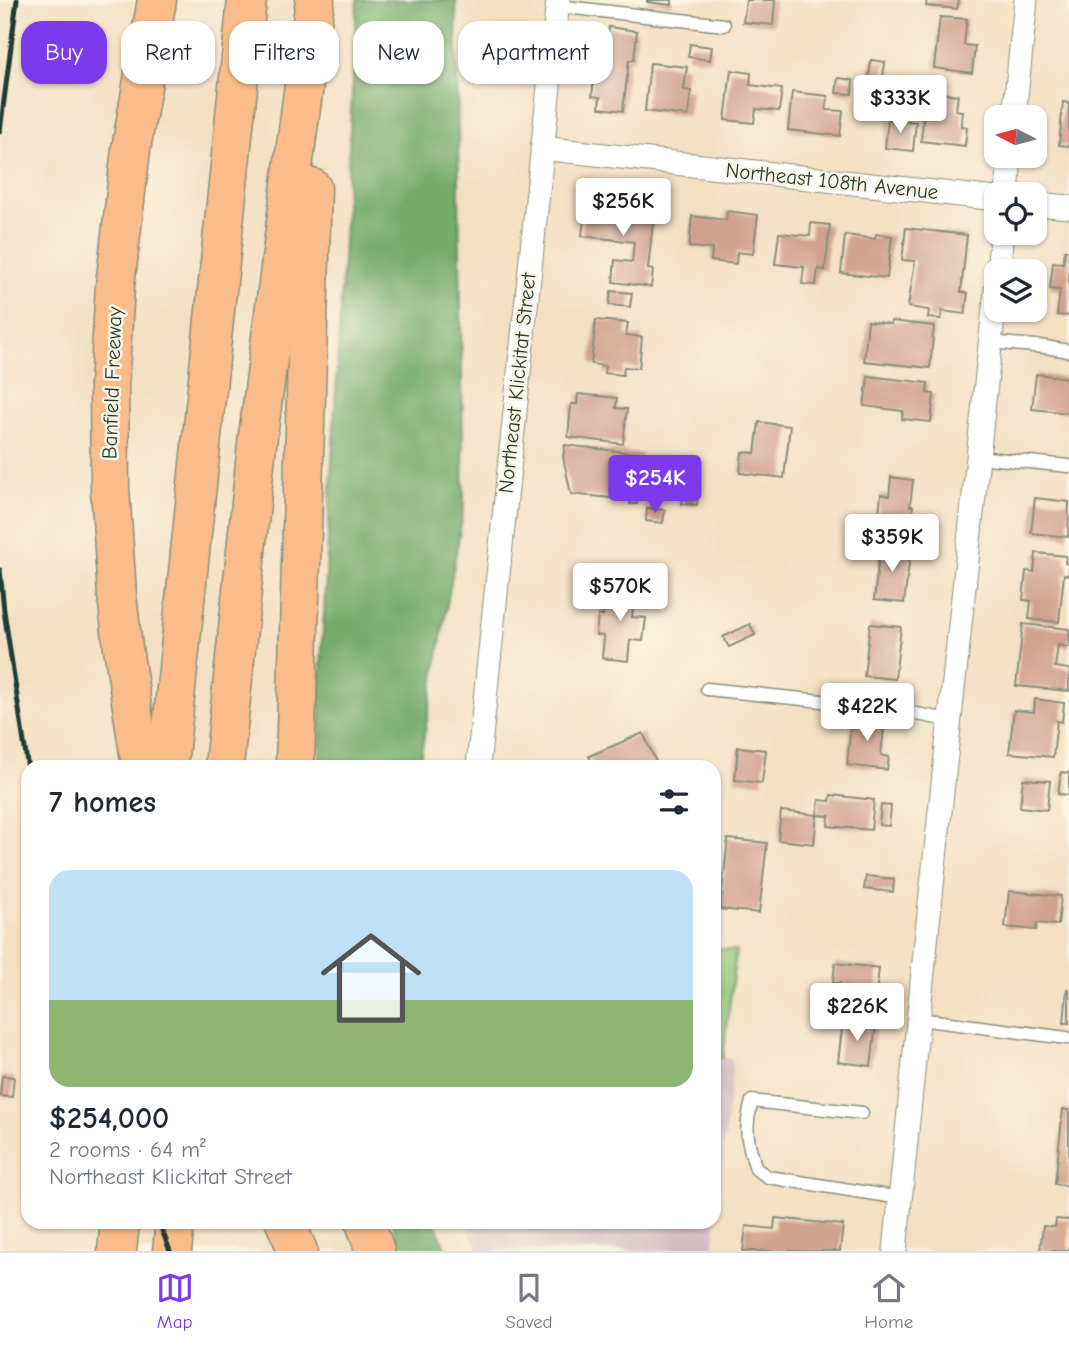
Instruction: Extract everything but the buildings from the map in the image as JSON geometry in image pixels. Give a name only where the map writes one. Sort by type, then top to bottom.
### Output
[{"type":"highway","name":"Banfield Freeway","points":[[140,760],[117,595],[110,488],[109,386],[115,286],[131,149],[158,0]]},
{"type":"highway","points":[[168,760],[247,0]]},
{"type":"highway","points":[[225,760],[257,444],[317,0]]},
{"type":"highway","points":[[295,760],[317,0]]},
{"type":"highway","points":[[117,1251],[119,1229]]},
{"type":"highway","points":[[172,1251],[174,1229]]},
{"type":"highway","points":[[288,1229],[298,1251]]},
{"type":"highway","points":[[367,1229],[375,1251]]},
{"type":"street","points":[[1015,105],[1026,0]]},
{"type":"street","name":"Northeast Klickitat Street","points":[[479,760],[557,3]]},
{"type":"street","name":"Northeast 108th Avenue","points":[[542,148],[984,198]]},
{"type":"street","points":[[1047,205],[1069,207]]},
{"type":"street","points":[[895,1251],[992,322]]},
{"type":"lane","points":[[557,3],[724,25]]},
{"type":"lane","points":[[990,342],[1069,351]]},
{"type":"lane","points":[[977,457],[1069,466]]},
{"type":"lane","points":[[707,689],[879,707],[949,720]]},
{"type":"lane","points":[[919,1019],[1067,1038]]},
{"type":"lane","points":[[862,1113],[752,1101],[747,1120],[747,1138],[756,1169],[768,1177],[900,1198]]},
{"type":"shaded area","points":[[721,1058],[733,1059],[721,1174]]},
{"type":"shaded area","points":[[468,1229],[715,1229],[713,1251],[479,1251]]},
{"type":"green space","points":[[357,0],[456,0],[464,507],[420,760],[320,760],[320,685],[353,74],[353,84],[444,84],[444,21],[356,21]]},
{"type":"green space","points":[[721,949],[736,951],[721,1058]]},
{"type":"green space","points":[[395,1229],[438,1229],[446,1251],[402,1251]]},
{"type":"railway","points":[[0,131],[17,0]]},
{"type":"railway","points":[[0,570],[27,760]]},
{"type":"railway","points":[[162,1229],[170,1251]]}]
